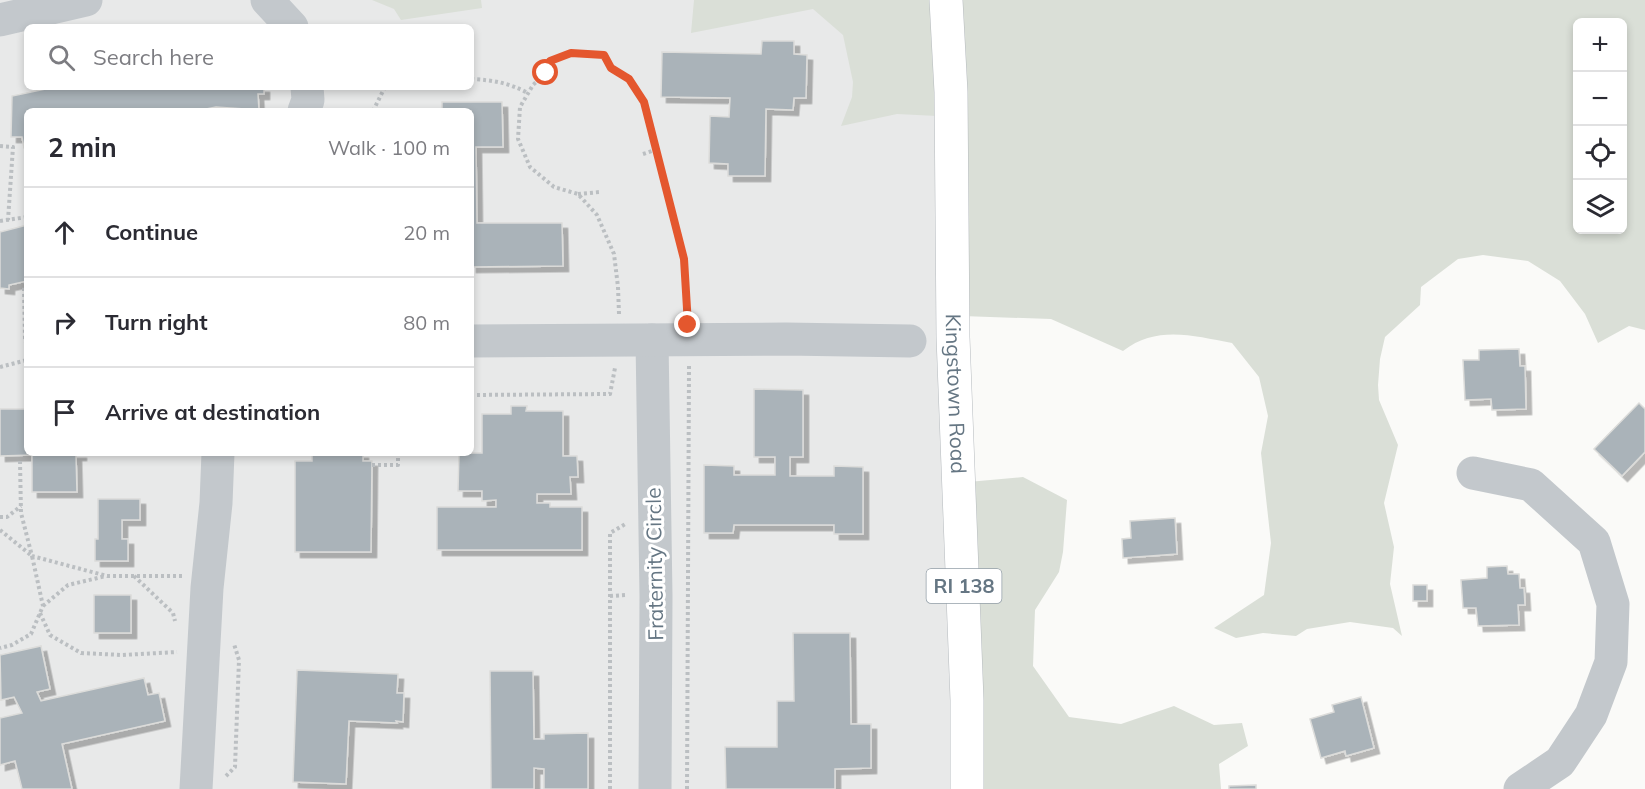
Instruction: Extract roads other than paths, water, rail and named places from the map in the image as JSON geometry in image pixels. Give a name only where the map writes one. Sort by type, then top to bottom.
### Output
[{"type":"main road","name":"Kingstown Road","points":[[946,0],[951,92],[953,337],[967,688],[967,789]]},
{"type":"street","points":[[267,0],[289,24]]},
{"type":"street","points":[[0,20],[67,2]]},
{"type":"street","points":[[305,108],[308,100],[307,90]]},
{"type":"street","name":"Fraternity Circle","points":[[652,340],[656,635],[655,789]]},
{"type":"street","points":[[474,341],[910,341]]},
{"type":"street","points":[[196,789],[207,588],[216,503],[218,456]]},
{"type":"street","points":[[1473,473],[1531,485],[1594,542],[1613,604],[1611,662],[1591,715],[1560,762],[1520,789]]}]
